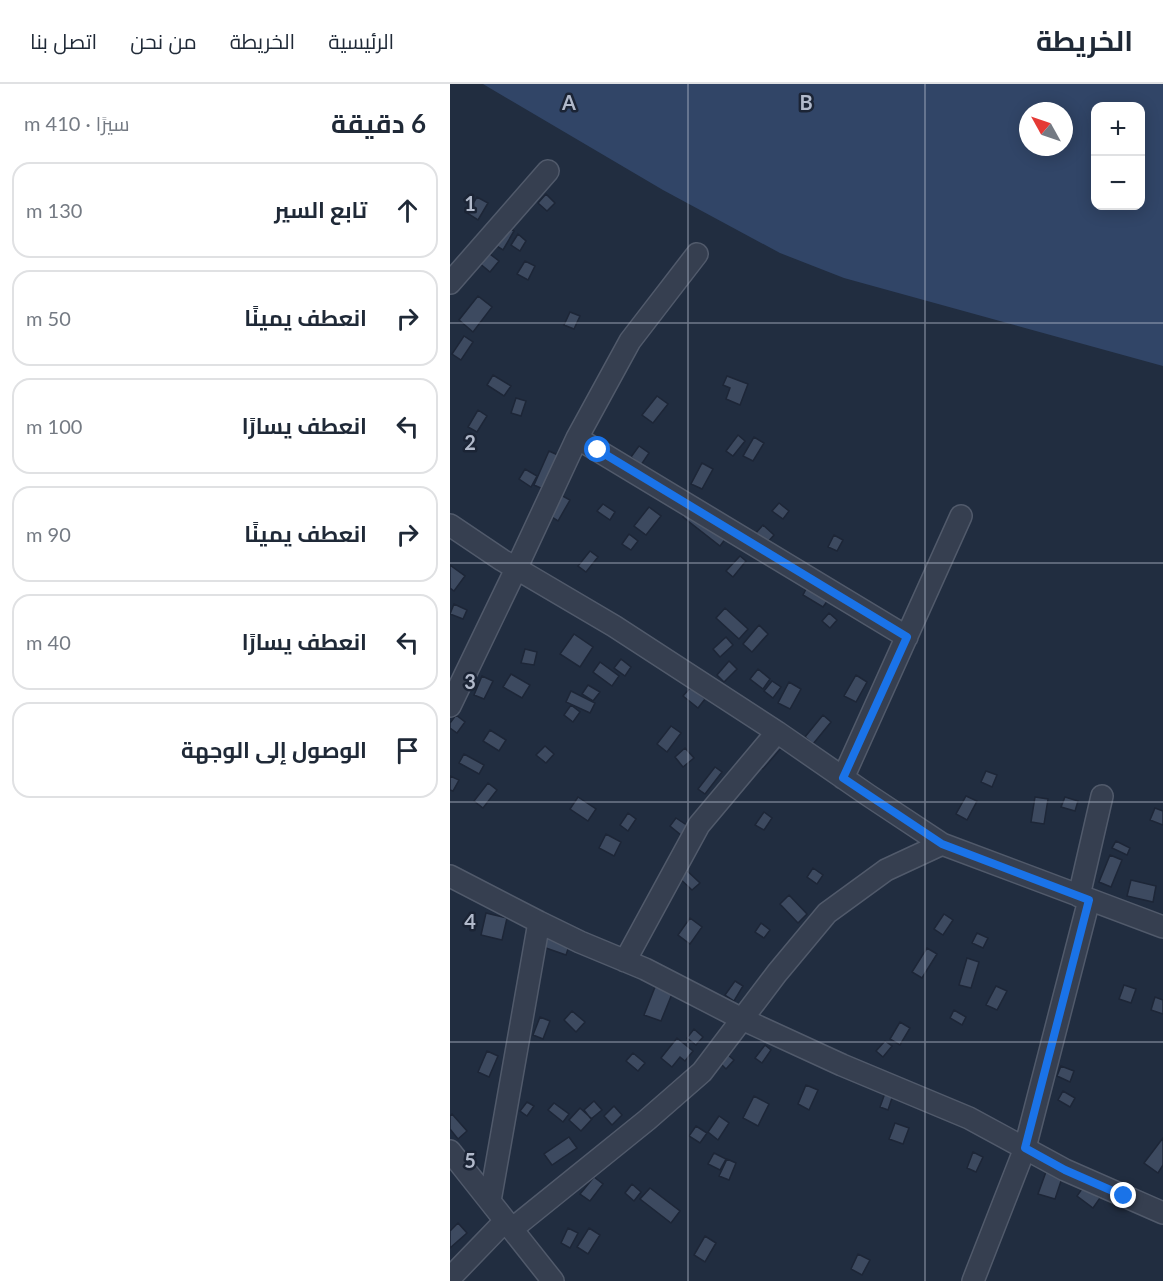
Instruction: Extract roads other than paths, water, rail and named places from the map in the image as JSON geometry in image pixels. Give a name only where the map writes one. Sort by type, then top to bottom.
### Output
[{"type":"street","points":[[450,283],[548,171]]},
{"type":"street","points":[[450,706],[577,438],[630,341],[697,254]]},
{"type":"street","points":[[577,438],[907,637]]},
{"type":"street","points":[[843,778],[961,516]]},
{"type":"street","points":[[450,525],[516,569],[614,626],[777,732],[942,844],[1163,927]]},
{"type":"street","points":[[625,961],[699,825],[777,732]]},
{"type":"street","points":[[973,1281],[1025,1148],[1084,898],[1102,796]]},
{"type":"street","points":[[450,1278],[509,1225],[646,1120],[702,1072],[777,973],[827,913],[886,870],[942,844]]},
{"type":"street","points":[[450,876],[580,942],[645,969],[742,1019],[842,1065],[969,1118],[1065,1170],[1163,1213]]},
{"type":"street","points":[[490,1201],[539,922]]},
{"type":"street","points":[[450,1151],[553,1281]]},
{"type":"water","points":[[483,84],[1163,84],[1163,366],[844,278],[780,253],[663,190]]}]
